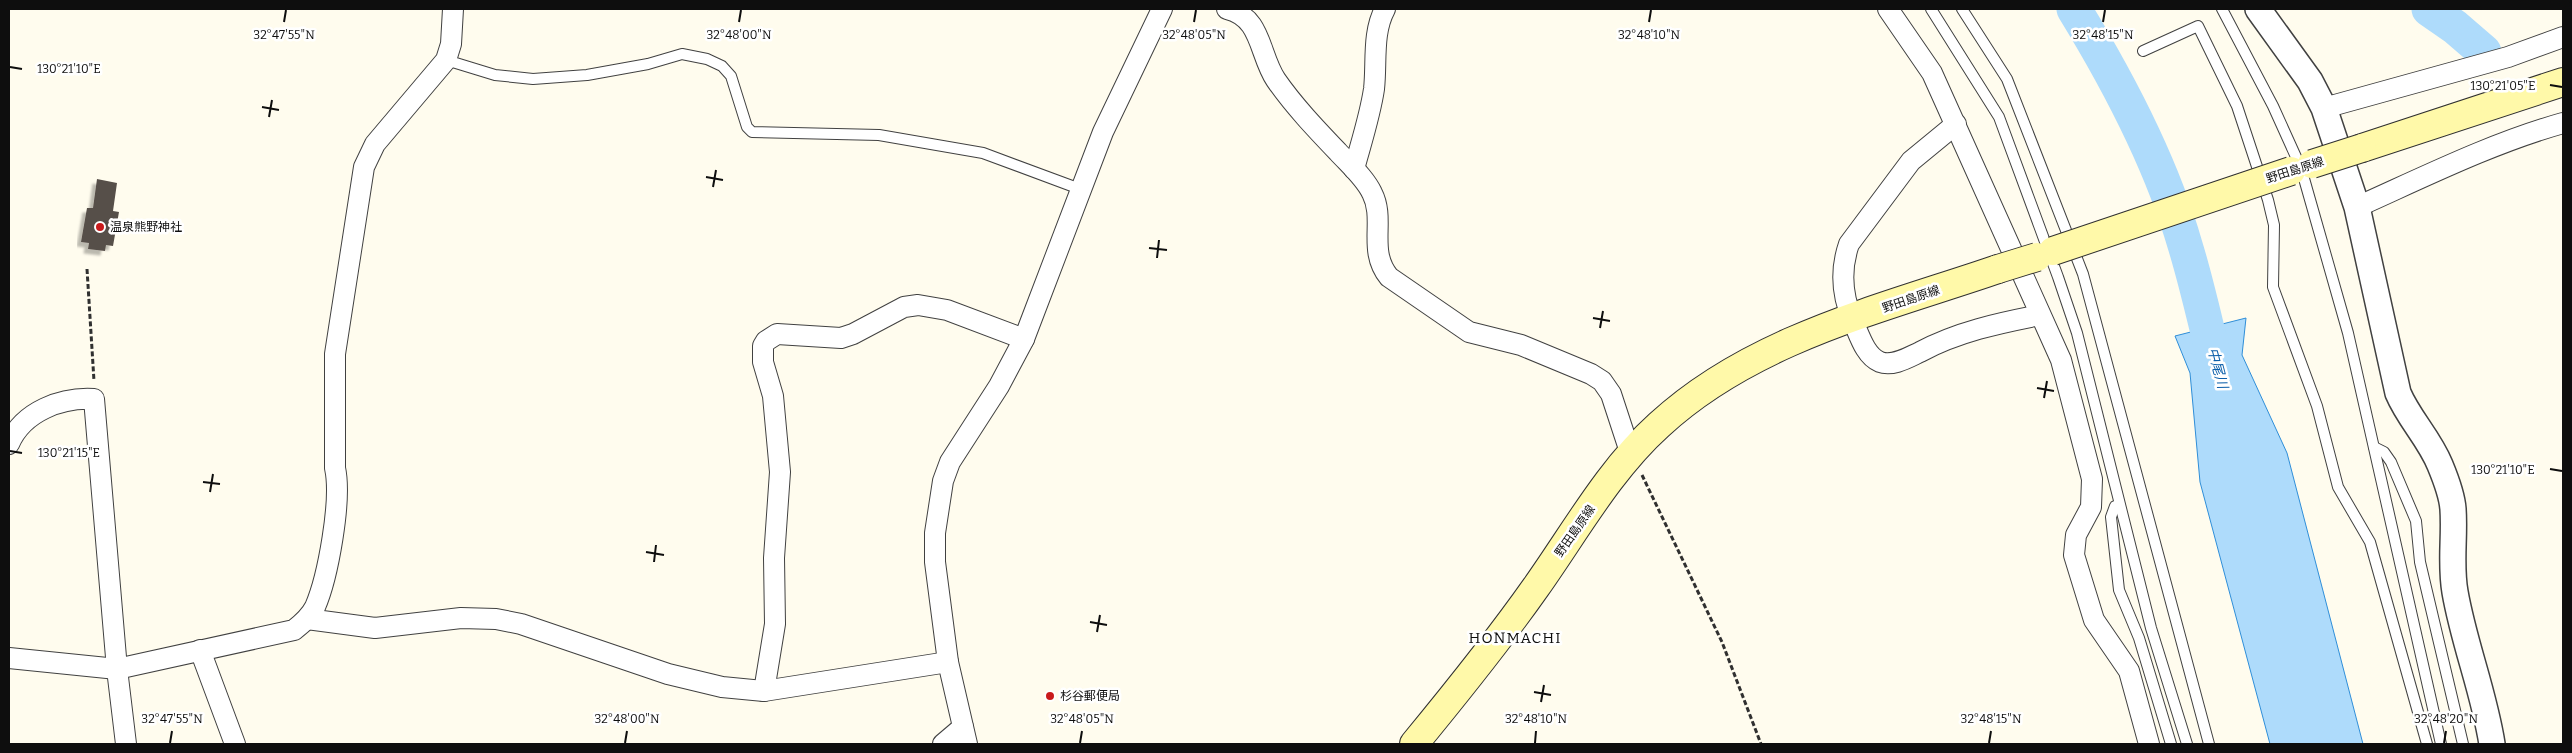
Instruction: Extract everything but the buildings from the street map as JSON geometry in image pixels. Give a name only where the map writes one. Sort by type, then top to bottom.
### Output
[{"type":"main road","name":"野田島原線","points":[[1414,744],[1533,592],[1630,452],[1660,423],[1727,374],[1806,334],[2563,82]]},
{"type":"street","points":[[9,658],[117,669],[294,630],[307,619],[319,596],[330,549],[339,484],[335,468],[335,354],[364,166],[375,144],[446,60],[454,27],[453,9]]},
{"type":"street","points":[[943,744],[965,735],[948,662],[935,562],[935,533],[943,481],[950,462],[1000,386],[1024,339],[1103,132],[1162,9]]},
{"type":"street","points":[[1227,9],[1241,14],[1252,25],[1275,79],[1311,124],[1354,169],[1374,195],[1379,258],[1382,268],[1389,277],[1469,332],[1521,346],[1590,374],[1602,381],[1611,394],[1630,452]]},
{"type":"street","points":[[1354,169],[1374,90],[1378,30],[1385,9]]},
{"type":"street","points":[[1888,9],[1932,73],[2061,360],[2094,493],[2091,507],[2076,535],[2074,555],[2094,620],[2128,671],[2149,744]]},
{"type":"street","points":[[2258,9],[2310,81],[2324,108],[2357,207],[2398,392],[2405,410],[2426,439],[2440,464],[2453,507],[2451,564],[2455,594],[2487,714],[2492,744]]},
{"type":"street","points":[[2324,108],[2508,57],[2563,37]]},
{"type":"street","points":[[2357,207],[2530,133],[2563,122]]},
{"type":"street","points":[[1956,124],[1911,161],[1849,244],[1843,260],[1841,278],[1852,318],[1868,353],[1880,362],[1890,363],[1901,361],[1941,341],[2001,322],[2040,315]]},
{"type":"street","points":[[764,692],[775,624],[774,558],[780,472],[773,396],[763,362],[763,346],[766,341],[777,334],[841,338],[853,334],[904,306],[918,305],[947,310],[1024,339]]},
{"type":"street","points":[[9,444],[12,435],[26,420],[57,402],[76,398],[94,399],[117,669],[126,744]]},
{"type":"street","points":[[307,619],[375,628],[461,618],[496,619],[522,624],[668,674],[722,687],[764,692],[948,662]]},
{"type":"street","points":[[200,650],[235,744]]},
{"type":"lane","points":[[1931,9],[1998,117],[2037,219],[2046,254],[2077,332],[2151,628],[2187,744]]},
{"type":"lane","points":[[1962,9],[2007,79],[2083,274],[2209,744]]},
{"type":"lane","points":[[2222,9],[2273,106],[2301,168],[2348,333],[2441,744]]},
{"type":"lane","points":[[2143,51],[2198,26],[2237,106],[2268,200],[2274,225],[2273,287],[2316,406],[2338,487],[2370,542],[2427,744]]},
{"type":"lane","points":[[446,60],[495,75],[533,79],[587,75],[648,64],[682,54],[714,62],[722,66],[731,76],[746,127],[752,132],[880,135],[983,153],[1080,189]]},
{"type":"lane","points":[[2374,447],[2384,452],[2391,462],[2416,521],[2420,562],[2463,744]]},
{"type":"lane","points":[[2119,504],[2115,506],[2111,518],[2119,590],[2138,638],[2171,744]]},
{"type":"path","points":[[88,269],[94,380]]},
{"type":"path","points":[[1630,452],[1722,642],[1760,744]]},
{"type":"water","points":[[2246,318],[2242,355],[2287,453],[2363,744],[2270,744],[2200,482],[2190,373],[2175,336]]},
{"type":"waterway","name":"中尾川","points":[[2074,9],[2122,93],[2164,184],[2190,261],[2218,373]]},
{"type":"waterway","points":[[2429,9],[2455,27],[2484,52]]},
{"type":"place","name":"温泉熊野神社","points":[[100,227]]},
{"type":"place","name":"杉谷郵便局","points":[[1050,696]]},
{"type":"district","name":"HONMACHI","points":[[1515,638]]}]
